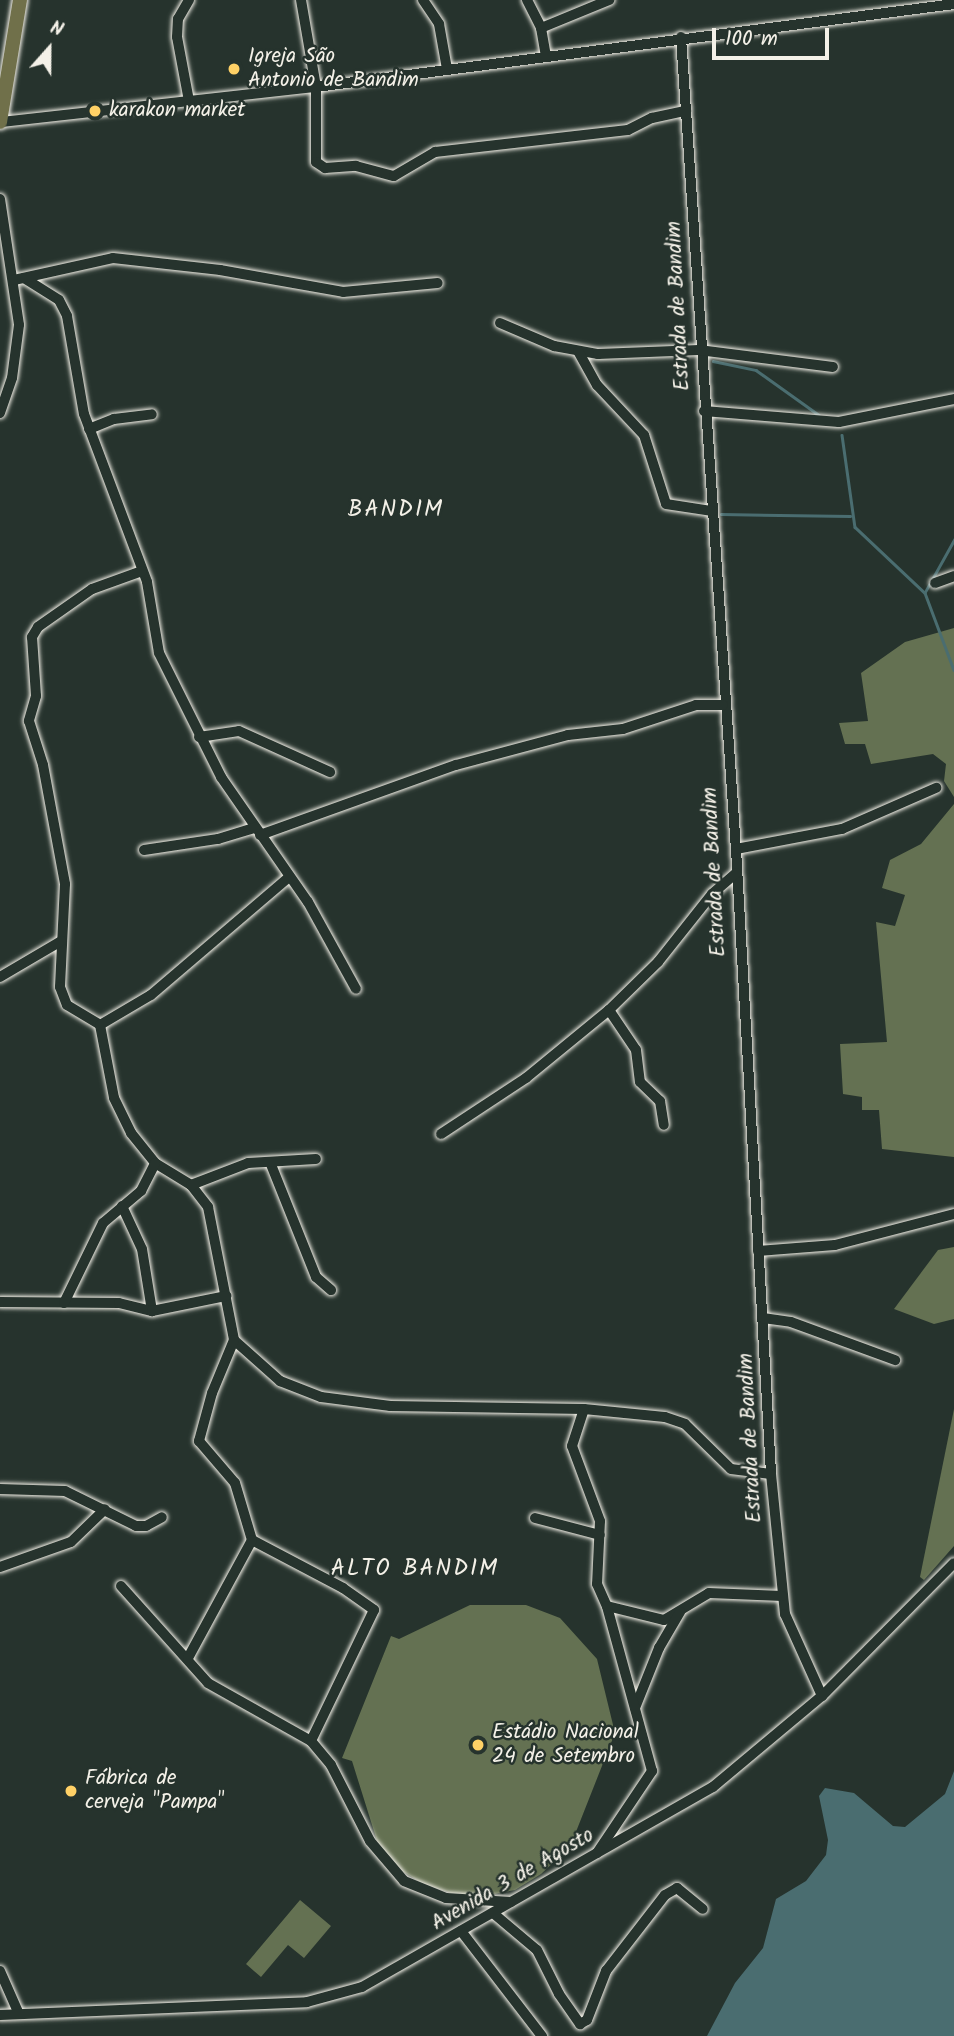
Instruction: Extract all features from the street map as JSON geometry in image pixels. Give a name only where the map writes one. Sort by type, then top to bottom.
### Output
[{"type":"main road","points":[[1,122],[20,0]]},
{"type":"street","points":[[189,0],[178,19],[177,37],[189,101]]},
{"type":"street","points":[[301,0],[316,86],[319,166],[356,166],[394,176],[435,152],[628,130],[652,118],[686,111]]},
{"type":"street","points":[[423,0],[439,24],[447,69]]},
{"type":"street","points":[[527,0],[541,28],[546,56]]},
{"type":"street","points":[[541,28],[609,0]]},
{"type":"street","points":[[1,122],[316,86],[954,4]]},
{"type":"street","name":"Estrada de Bandim","points":[[681,37],[723,705],[736,849],[771,1474],[782,1596],[793,1637],[821,1696]]},
{"type":"street","points":[[0,199],[5,249],[19,279],[19,325],[12,378],[0,414]]},
{"type":"street","points":[[19,279],[113,258],[220,270],[343,292],[438,283]]},
{"type":"street","points":[[19,279],[62,304],[89,429],[150,591],[156,642],[199,737],[289,877],[356,989]]},
{"type":"street","points":[[500,323],[578,351],[631,356],[699,350],[833,367]]},
{"type":"street","points":[[578,351],[597,385],[644,435],[666,504],[712,511]]},
{"type":"street","points":[[704,411],[839,422],[954,400]]},
{"type":"street","points":[[89,429],[114,419],[152,414]]},
{"type":"street","points":[[142,571],[92,589],[38,626],[32,637],[36,696],[29,722],[37,740],[62,858],[62,997],[100,1026],[121,1116],[155,1163],[191,1185],[208,1207],[234,1340],[212,1393],[199,1441],[235,1483],[252,1540],[188,1658]]},
{"type":"street","points":[[935,583],[954,576]]},
{"type":"street","points":[[145,850],[258,832],[456,765],[568,735],[623,729],[696,705],[723,705]]},
{"type":"street","points":[[199,737],[239,731],[330,772]]},
{"type":"street","points":[[736,849],[842,829],[936,788]]},
{"type":"street","points":[[441,1134],[526,1078],[609,1010],[658,962],[712,894],[736,873]]},
{"type":"street","points":[[100,1026],[151,995],[289,877]]},
{"type":"street","points":[[0,977],[61,941]]},
{"type":"street","points":[[609,1010],[636,1050],[640,1082],[660,1101],[664,1125]]},
{"type":"street","points":[[191,1185],[231,1167],[316,1159]]},
{"type":"street","points":[[270,1162],[316,1277],[331,1290]]},
{"type":"street","points":[[64,1303],[103,1223],[141,1191],[155,1163]]},
{"type":"street","points":[[122,1206],[142,1249],[152,1311]]},
{"type":"street","points":[[758,1251],[835,1245],[954,1214]]},
{"type":"street","points":[[0,1302],[119,1303],[152,1311],[226,1296]]},
{"type":"street","points":[[763,1318],[791,1322],[895,1360]]},
{"type":"street","points":[[234,1340],[280,1381],[321,1397],[390,1406],[584,1409],[678,1420],[731,1469],[771,1474]]},
{"type":"street","points":[[584,1409],[572,1446],[597,1510],[600,1535],[597,1584],[607,1606],[652,1771],[596,1854]]},
{"type":"street","points":[[0,1489],[52,1488],[105,1509],[135,1526],[146,1526],[162,1517]]},
{"type":"street","points":[[0,1567],[71,1542],[105,1509]]},
{"type":"street","points":[[534,1518],[600,1535]]},
{"type":"street","points":[[252,1540],[343,1588],[374,1610],[311,1741]]},
{"type":"street","name":"Avenida 3 de Agosto","points":[[0,2015],[326,2001],[362,1987],[713,1787],[821,1696],[954,1563]]},
{"type":"street","points":[[121,1586],[221,1693],[311,1741],[331,1765],[370,1841],[404,1881],[446,1898],[511,1902]]},
{"type":"street","points":[[607,1606],[664,1620],[709,1592],[782,1596]]},
{"type":"street","points":[[635,1708],[659,1648],[680,1612]]},
{"type":"street","points":[[493,1913],[537,1950],[559,1994],[580,2024],[587,2020],[606,1971],[665,1895],[677,1888],[702,1909]]},
{"type":"street","points":[[461,1931],[542,2036]]},
{"type":"street","points":[[0,1971],[19,2014]]},
{"type":"green space","points":[[954,628],[954,797],[944,781],[946,764],[933,754],[871,764],[865,744],[845,744],[839,723],[868,721],[861,673],[905,642]]},
{"type":"green space","points":[[954,804],[954,1157],[882,1149],[879,1110],[862,1110],[862,1097],[843,1094],[840,1044],[887,1042],[876,922],[895,926],[905,895],[882,888],[890,860],[921,844]]},
{"type":"green space","points":[[954,1247],[954,1319],[934,1324],[894,1309],[938,1250]]},
{"type":"green space","points":[[954,1409],[954,1546],[924,1580],[920,1577]]},
{"type":"green space","name":"Estádio Nacional 24 de Setembro","points":[[470,1605],[526,1605],[560,1618],[597,1659],[615,1733],[570,1847],[541,1874],[515,1890],[489,1895],[455,1894],[425,1885],[399,1869],[378,1844],[352,1761],[342,1758],[391,1636],[399,1639]]},
{"type":"green space","points":[[300,1900],[331,1926],[304,1958],[288,1945],[261,1977],[246,1964]]},
{"type":"water","points":[[954,1771],[954,2036],[707,2036],[735,1983],[763,1948],[776,1899],[806,1881],[826,1855],[828,1840],[819,1796],[825,1788],[854,1793],[893,1826],[905,1827],[945,1794]]},
{"type":"waterway","points":[[713,361],[756,370],[819,415]]},
{"type":"waterway","points":[[842,435],[855,527],[925,593],[954,670]]},
{"type":"waterway","points":[[721,514],[850,516]]},
{"type":"waterway","points":[[925,592],[954,540]]},
{"type":"place","name":"Igreja São Antonio de Bandim","points":[[234,69]]},
{"type":"place","name":"karakon market","points":[[95,111]]},
{"type":"place","name":"Estádio Nacional 24 de Setembro","points":[[478,1745]]},
{"type":"place","name":"Fábrica de cerveja \"Pampa\"","points":[[71,1791]]},
{"type":"district","name":"BANDIM","points":[[396,510]]},
{"type":"district","name":"ALTO BANDIM","points":[[415,1569]]}]
